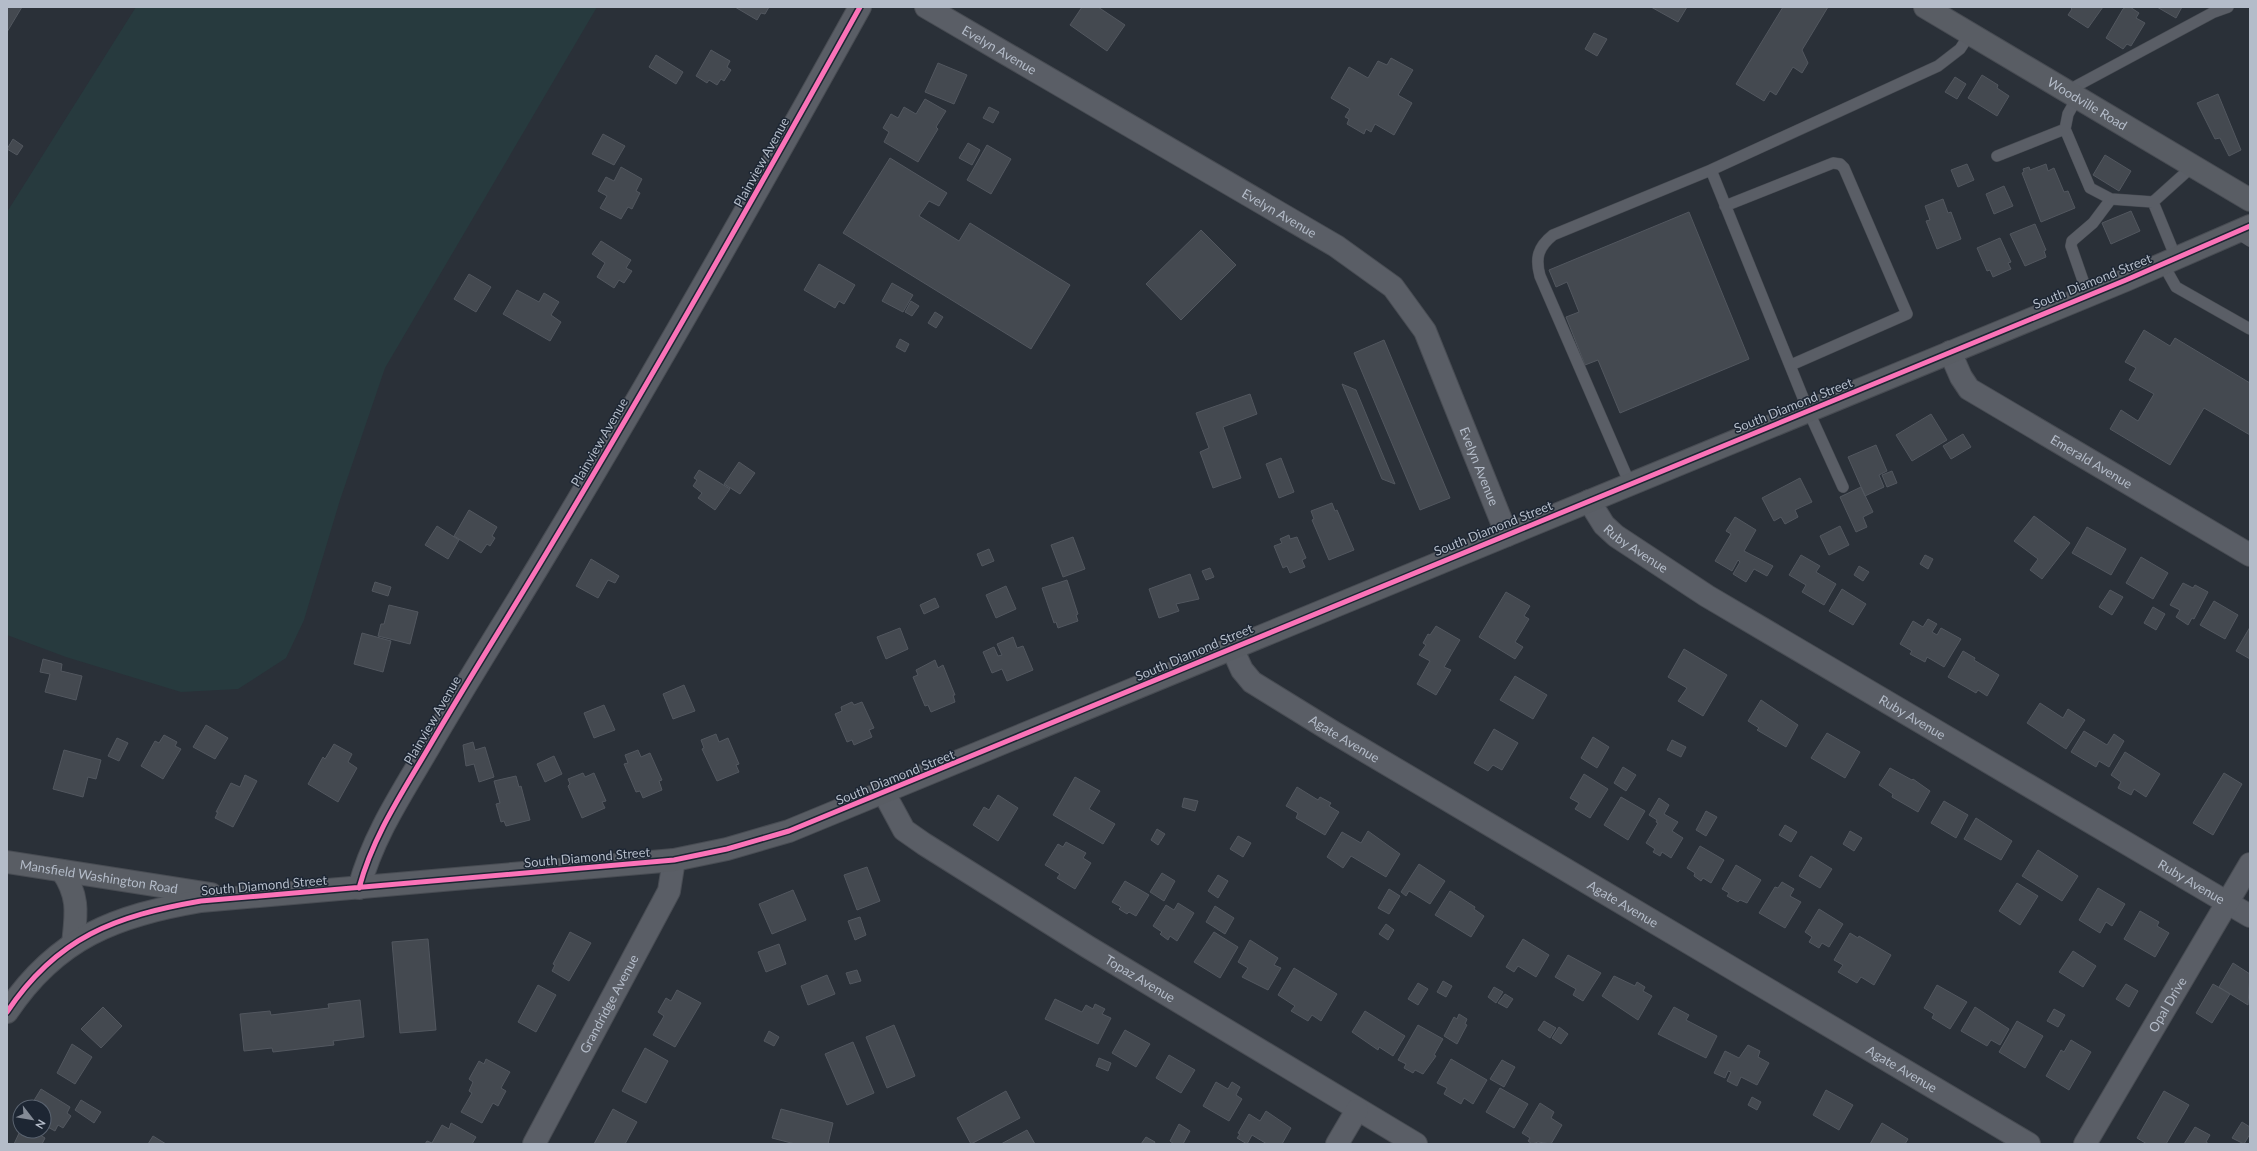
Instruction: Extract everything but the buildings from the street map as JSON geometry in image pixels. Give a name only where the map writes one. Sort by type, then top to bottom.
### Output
[{"type":"street","name":"Plainview Avenue","points":[[359,888],[367,860],[380,831],[473,673],[553,543],[709,277],[860,7]]},
{"type":"street","name":"Evelyn Avenue","points":[[926,7],[1336,246],[1393,287],[1411,309],[1425,331],[1507,534]]},
{"type":"street","name":"Woodville Road","points":[[1924,7],[2250,200]]},
{"type":"street","name":"South Diamond Street","points":[[7,1012],[43,967],[73,944],[102,927],[125,918],[168,907],[238,898],[674,860],[727,849],[789,831],[2169,261],[2245,233]]},
{"type":"street","name":"Emerald Avenue","points":[[1950,352],[1961,377],[1969,389],[2250,555]]},
{"type":"street","name":"Ruby Avenue","points":[[1589,501],[1604,525],[1616,536],[1707,596],[2250,916]]},
{"type":"street","name":"Agate Avenue","points":[[1232,648],[1242,670],[1252,682],[1319,724],[2029,1144]]},
{"type":"street","name":"Topaz Avenue","points":[[884,793],[904,830],[924,844],[1357,1110],[1416,1144]]},
{"type":"street","name":"Grandridge Avenue","points":[[534,1144],[669,892],[674,860]]},
{"type":"street","name":"Mansfield Washington Road","points":[[7,862],[238,898]]},
{"type":"street","name":"Opal Drive","points":[[2085,1144],[2250,864]]},
{"type":"street","points":[[62,871],[69,882],[76,900],[73,944]]},
{"type":"street","points":[[1336,1144],[1357,1110]]},
{"type":"lane","points":[[2193,166],[2153,202],[2111,199],[2090,188],[2065,129],[2072,94],[2214,12],[2228,7]]},
{"type":"lane","points":[[1630,484],[1540,276],[1537,255],[1544,242],[1553,235],[1711,170],[1938,66],[1960,49],[1970,34]]},
{"type":"lane","points":[[1997,156],[2065,129]]},
{"type":"lane","points":[[1725,206],[1833,163],[1840,164],[1844,168],[1907,314],[1791,365]]},
{"type":"lane","points":[[1711,170],[1808,410],[1843,487]]},
{"type":"lane","points":[[2088,295],[2071,246],[2072,241],[2093,223],[2111,199]]},
{"type":"lane","points":[[2153,202],[2176,287],[2250,329]]},
{"type":"green space","points":[[136,7],[597,7],[385,368],[340,500],[304,620],[286,658],[238,689],[181,692],[66,657],[7,635],[7,212]]},
{"type":"cycle path","points":[[359,888],[372,850],[389,815],[632,409],[747,209],[860,7]]},
{"type":"cycle path","points":[[7,1012],[26,986],[46,965],[68,948],[90,934],[115,923],[141,914],[170,907],[201,901],[674,860],[727,849],[789,831],[2126,280],[2250,226]]}]
